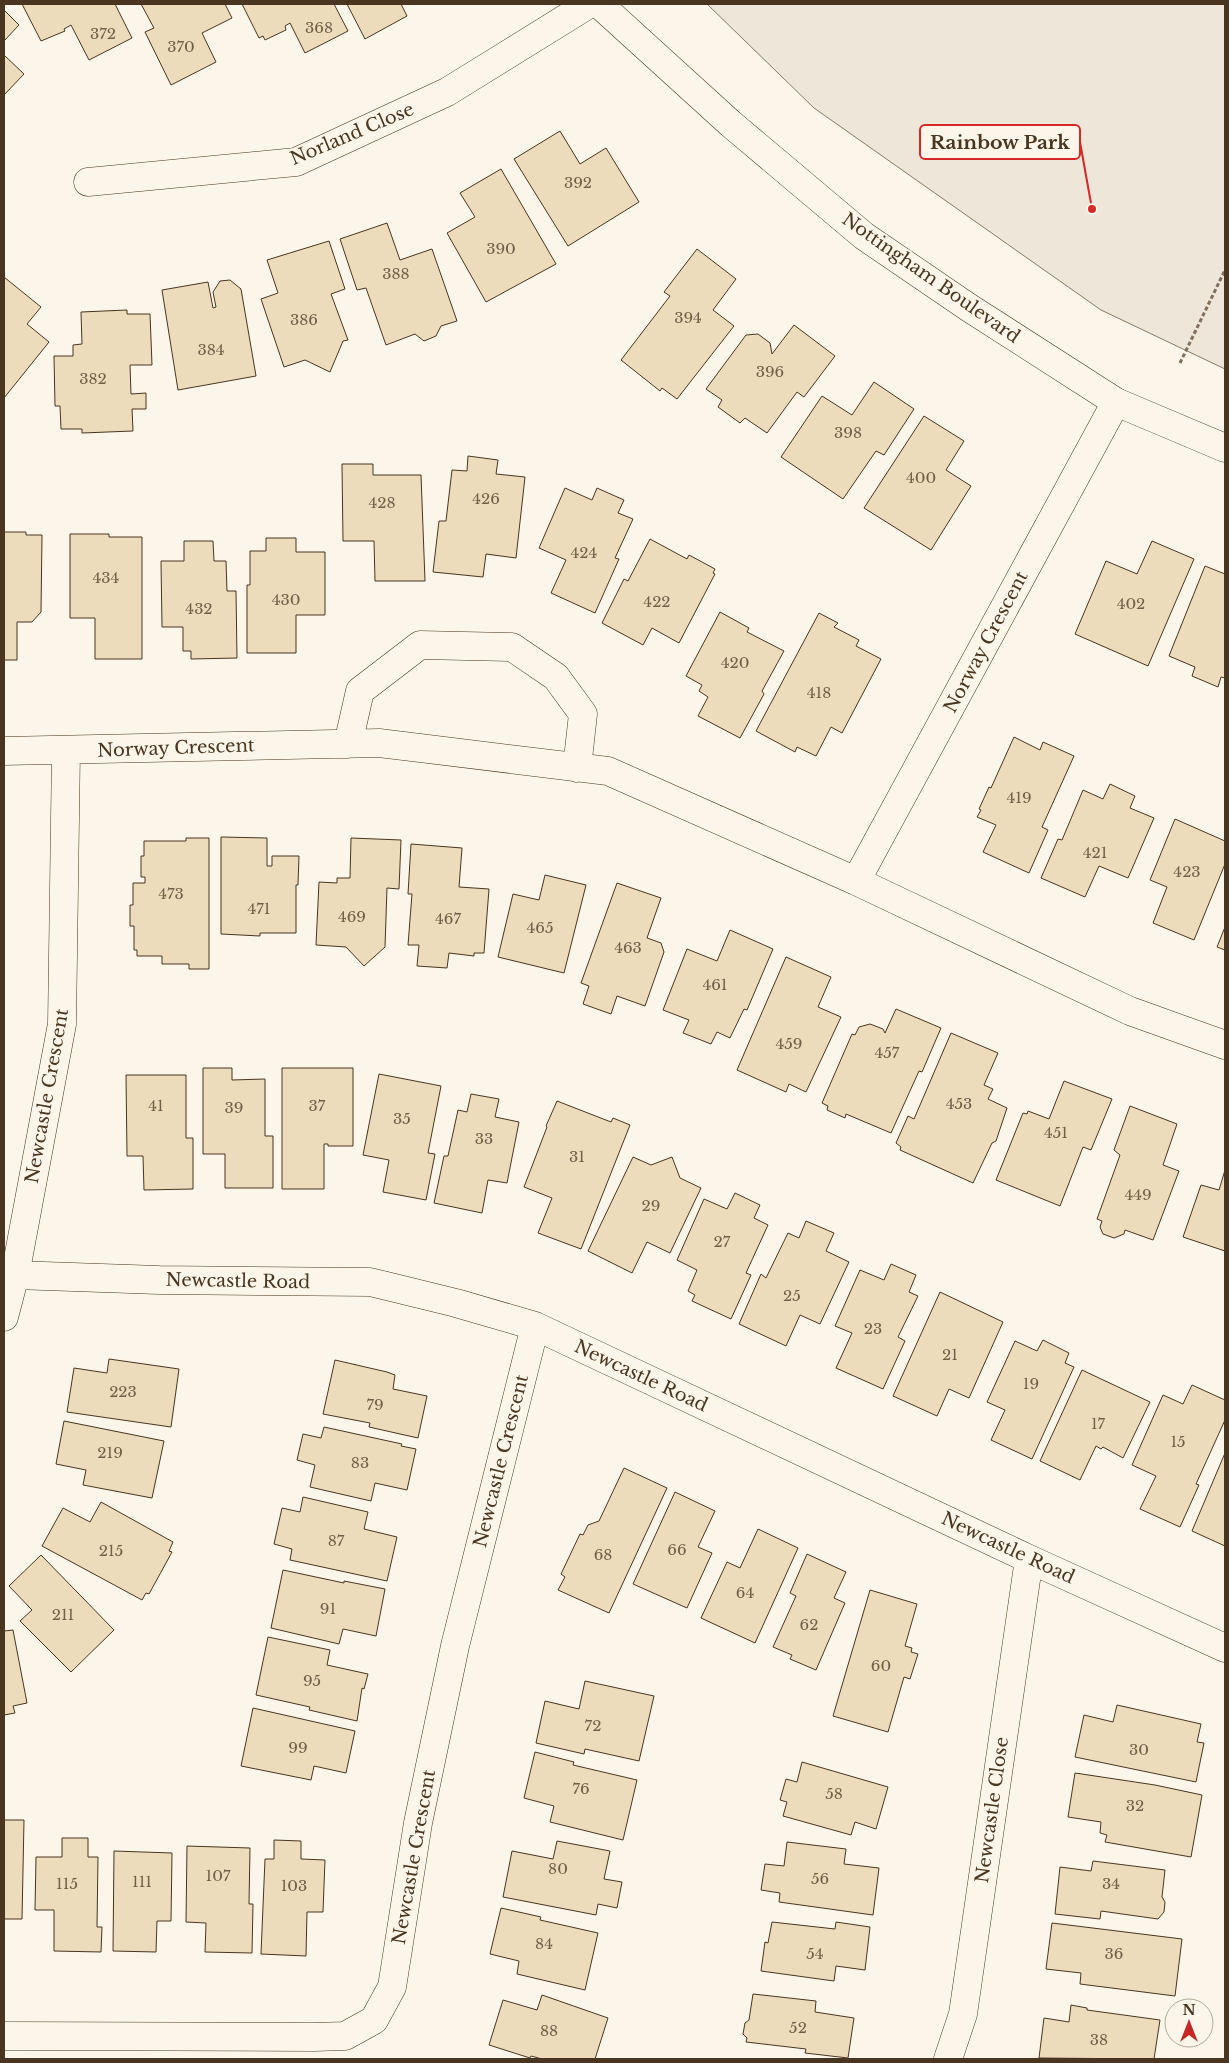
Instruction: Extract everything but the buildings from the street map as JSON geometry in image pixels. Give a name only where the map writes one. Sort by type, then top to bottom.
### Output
[{"type":"street","name":"Norland Close","points":[[88,182],[296,162],[447,92],[589,4]]},
{"type":"street","name":"Nottingham Boulevard","points":[[600,4],[731,124],[864,236],[968,308],[1116,402],[1225,448]]},
{"type":"street","name":"Norway Crescent","points":[[856,881],[1116,402]]},
{"type":"street","points":[[348,744],[360,691],[420,645],[512,647],[556,677],[583,714],[577,768]]},
{"type":"street","name":"Norway Crescent","points":[[4,751],[379,743],[608,771],[856,881],[1130,1011],[1225,1045]]},
{"type":"street","name":"Newcastle Crescent","points":[[4,1317],[15,1275],[62,1024],[66,751]]},
{"type":"street","name":"Newcastle Road","points":[[15,1275],[160,1280],[370,1282],[456,1303],[535,1326],[1029,1559],[1225,1648]]},
{"type":"street","name":"Newcastle Crescent","points":[[4,2036],[345,2036],[374,2020],[392,1987],[418,1823],[453,1656],[535,1326]]},
{"type":"street","name":"Newcastle Close","points":[[948,2059],[963,2014],[1029,1559]]},
{"type":"path","points":[[1180,362],[1225,270]]},
{"type":"shaded area","points":[[707,4],[1225,4],[1225,369],[1101,310],[814,108]]},
{"type":"place","name":"Rainbow Park","points":[[1092,209]]}]
